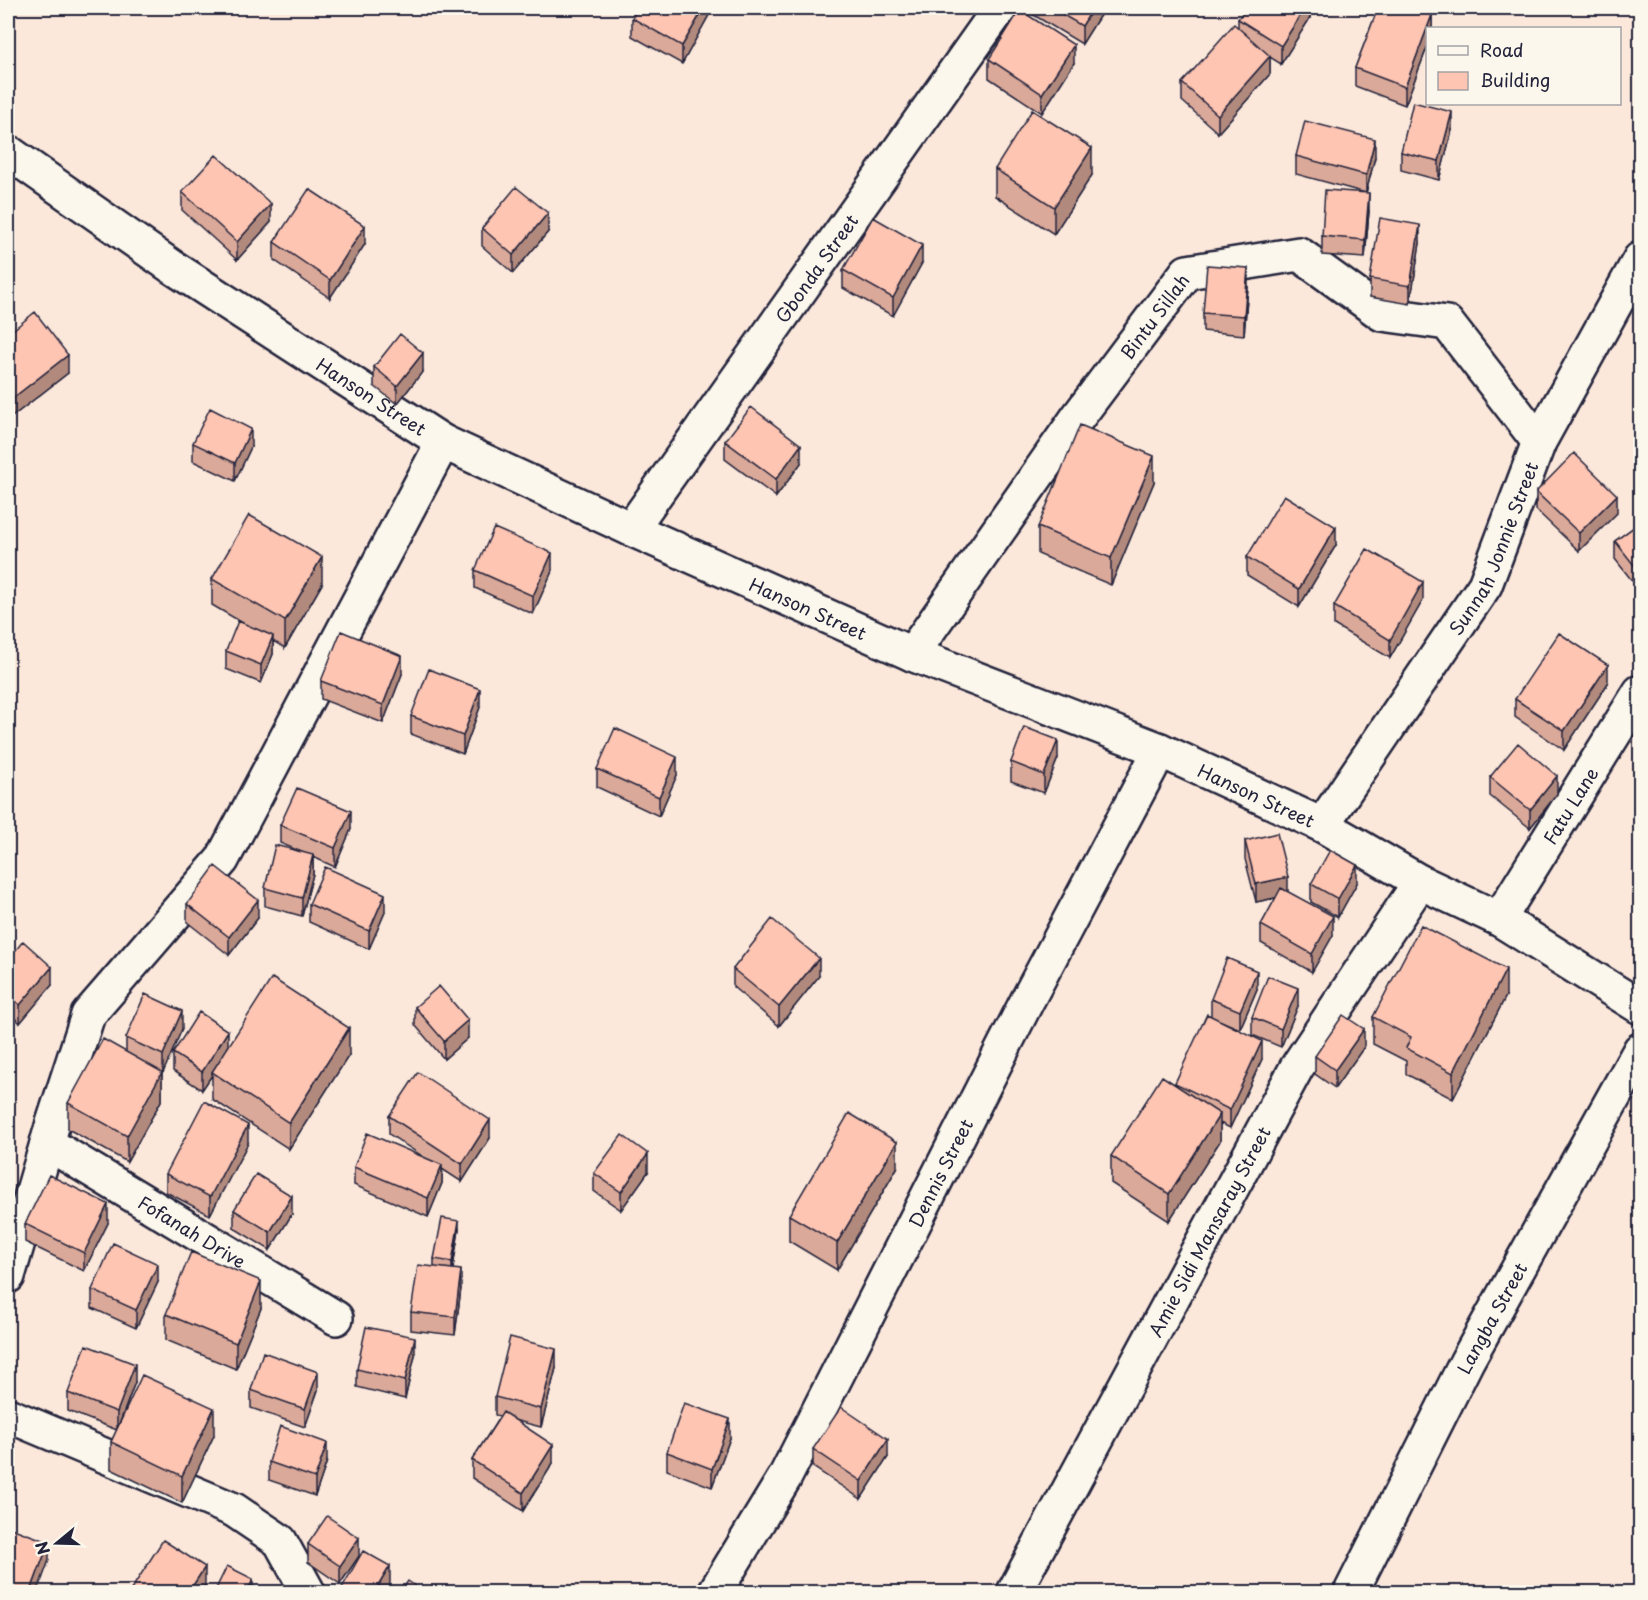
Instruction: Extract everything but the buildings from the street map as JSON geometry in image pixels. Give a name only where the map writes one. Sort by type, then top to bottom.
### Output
[{"type":"street","name":"Gbonda Street","points":[[631,529],[1000,8]]},
{"type":"street","name":"Hanson Street","points":[[8,152],[171,266],[443,442],[631,529],[912,654],[1160,750],[1322,825],[1420,882],[1499,919],[1641,1007]]},
{"type":"street","name":"Bintu Sillah","points":[[912,654],[1078,417],[1187,272],[1299,254],[1382,314],[1447,323],[1539,442]]},
{"type":"street","name":"Sunnah Jonnie Street","points":[[1322,825],[1485,585],[1539,442],[1641,259]]},
{"type":"street","points":[[8,1276],[88,1015],[222,860],[443,442]]},
{"type":"street","name":"Fatu Lane","points":[[1499,919],[1641,692]]},
{"type":"street","name":"Dennis Street","points":[[715,1593],[785,1477],[1027,1000],[1160,750]]},
{"type":"street","name":"Amie Sidi Mansaray Street","points":[[1014,1593],[1297,1067],[1420,882]]},
{"type":"street","name":"Langba Street","points":[[1351,1593],[1467,1362],[1641,1050]]},
{"type":"street","name":"Fofanah Drive","points":[[48,1143],[336,1318]]},
{"type":"street","points":[[8,1415],[234,1510],[280,1541],[308,1593]]}]
